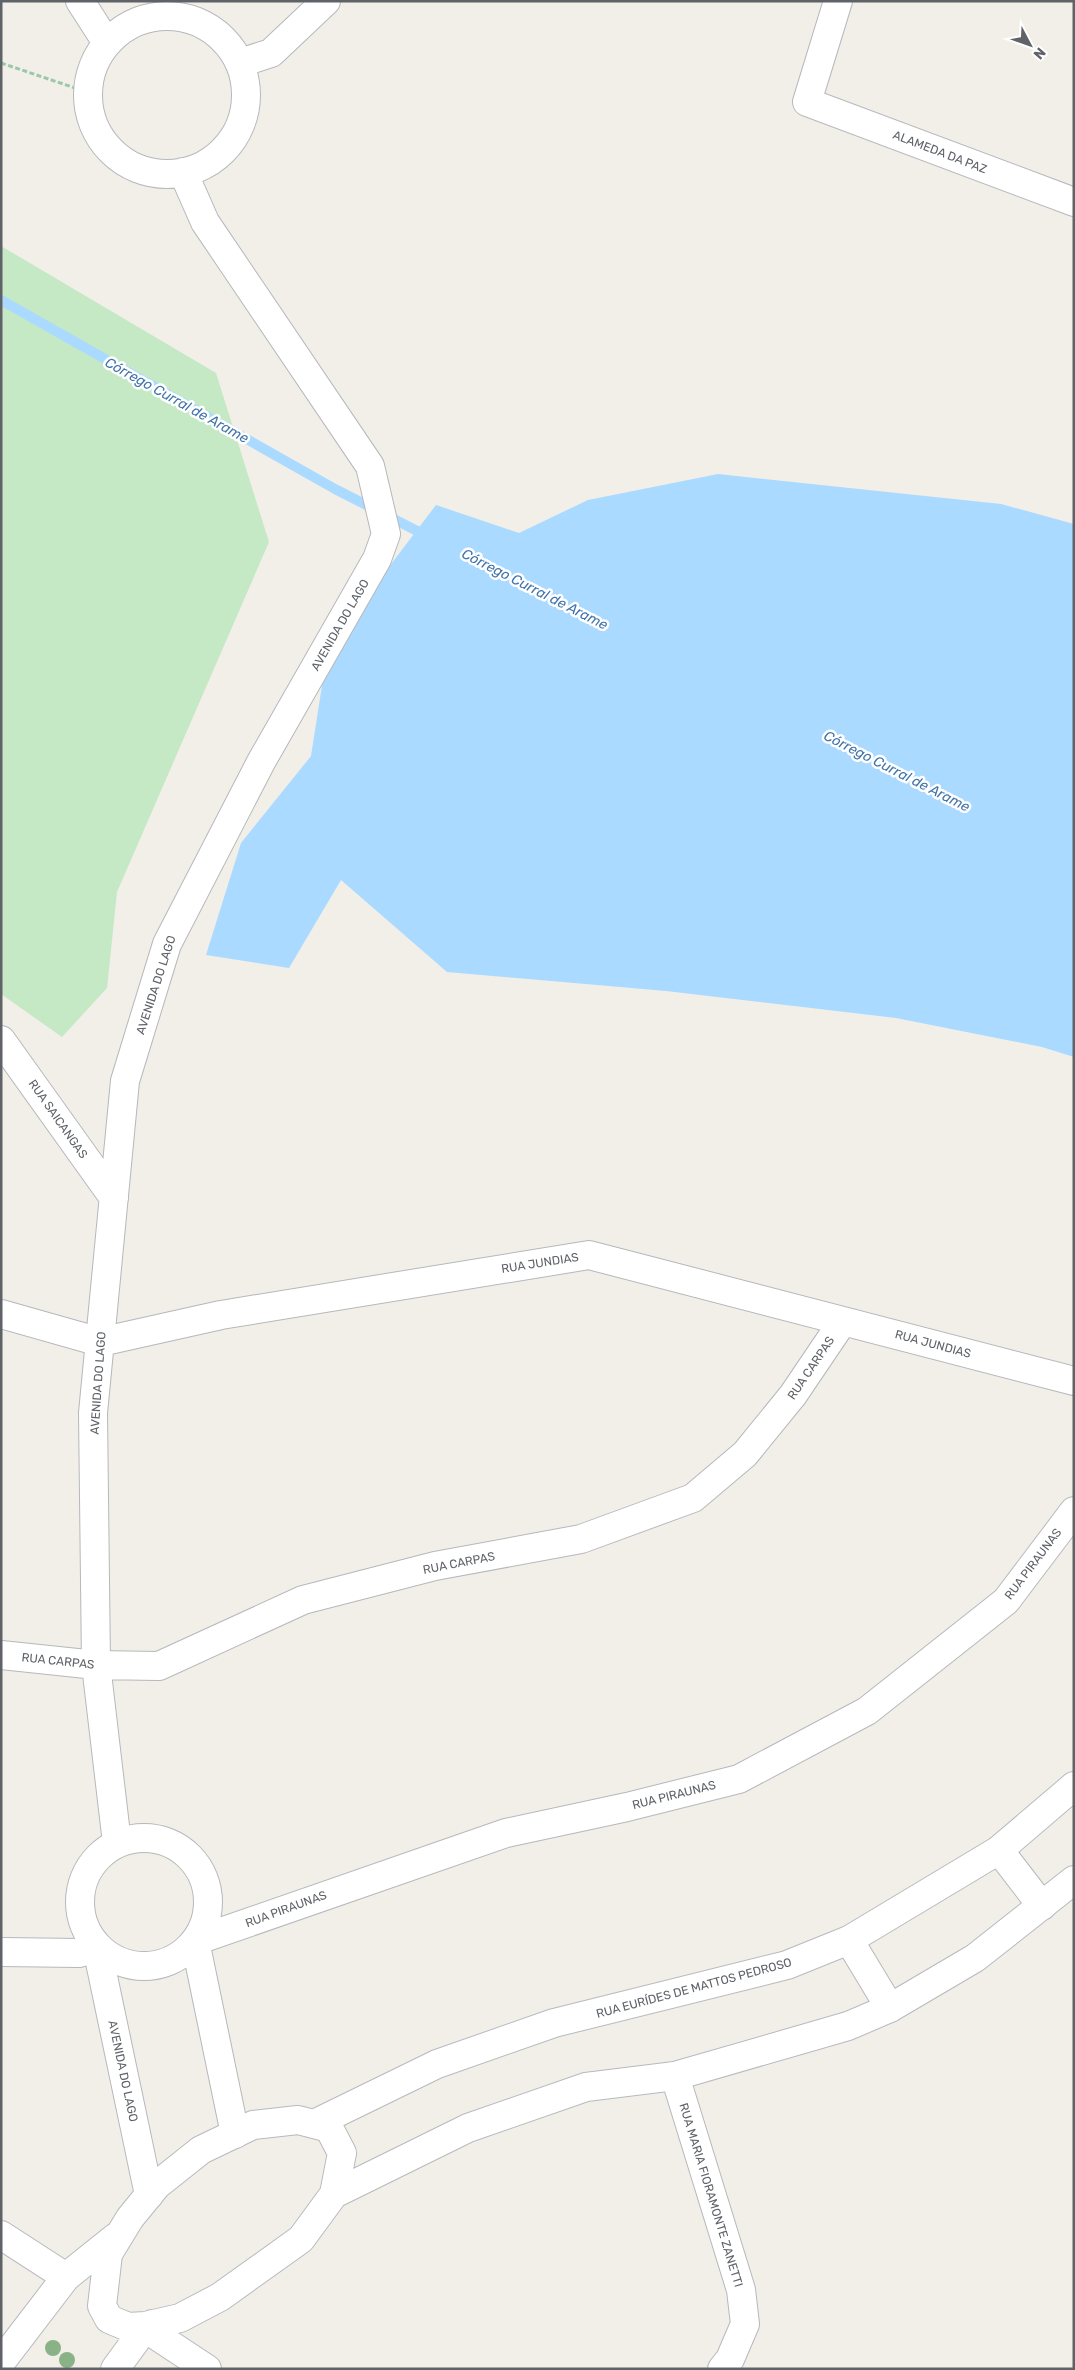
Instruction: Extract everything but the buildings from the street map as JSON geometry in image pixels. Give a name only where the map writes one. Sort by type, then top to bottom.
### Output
[{"type":"street","points":[[80,1],[107,43]]},
{"type":"street","points":[[240,62],[272,53],[326,1]]},
{"type":"street","name":"ALAMEDA DA PAZ","points":[[838,1],[807,102],[1074,202]]},
{"type":"street","points":[[157,16],[182,16],[206,25],[226,41],[240,62],[246,87],[245,104],[244,113],[235,136],[217,157],[193,170],[166,175],[140,171],[116,157],[98,138],[88,112],[87,85],[95,60],[107,43],[132,22],[157,16]]},
{"type":"street","name":"AVENIDA DO LAGO","points":[[117,1843],[96,1665],[93,1413],[125,1081],[167,944],[261,762],[377,559],[386,534],[370,466],[205,222],[183,172]]},
{"type":"street","name":"RUA SAICANGAS","points":[[1,1040],[114,1198]]},
{"type":"street","name":"RUA JUNDIAS","points":[[1,1314],[100,1342],[222,1315],[590,1255],[1074,1381]]},
{"type":"street","name":"RUA CARPAS","points":[[1,1656],[96,1665],[160,1666],[303,1600],[435,1566],[581,1539],[693,1498],[745,1454],[793,1395],[843,1321]]},
{"type":"street","name":"RUA PIRAUNAS","points":[[195,1941],[506,1833],[627,1807],[739,1779],[867,1711],[1006,1601],[1074,1511]]},
{"type":"street","name":"RUA EURÍDES DE MATTOS PEDROSO","points":[[314,2124],[437,2064],[554,2023],[787,1965],[849,1940],[999,1850],[1074,1786]]},
{"type":"street","name":"AVENIDA DO LAGO","points":[[137,1837],[158,1838],[176,1846],[193,1860],[204,1878],[208,1900],[205,1922],[195,1941],[179,1956],[158,1965],[136,1966],[115,1960],[98,1948],[85,1930],[79,1910],[80,1890],[87,1870],[100,1854],[117,1843],[137,1837]]},
{"type":"street","points":[[999,1850],[1042,1906]]},
{"type":"street","points":[[334,2194],[477,2125],[586,2087],[675,2076],[848,2026],[890,2008],[976,1958],[1074,1880]]},
{"type":"street","points":[[849,1940],[890,2008]]},
{"type":"street","points":[[195,1941],[235,2134]]},
{"type":"street","points":[[1,1952],[79,1953],[98,1948]]},
{"type":"street","name":"AVENIDA DO LAGO","points":[[98,1948],[149,2195]]},
{"type":"street","name":"RUA MARIA FIORAMONTE ZANETTI","points":[[675,2076],[741,2290],[745,2324],[730,2359],[722,2369]]},
{"type":"street","points":[[298,2120],[314,2124],[328,2128],[342,2153],[334,2194],[301,2239],[220,2297],[180,2318],[148,2326],[128,2327],[109,2319],[102,2306],[108,2254],[130,2218],[157,2185],[202,2150],[253,2125],[298,2120]]},
{"type":"street","points":[[1,2362],[66,2277],[120,2234]]},
{"type":"street","points":[[1,2235],[66,2277]]},
{"type":"street","points":[[115,2369],[148,2326]]},
{"type":"street","points":[[148,2326],[207,2369]]},
{"type":"path","points":[[1,63],[87,92]]},
{"type":"green space","points":[[1,246],[216,373],[269,542],[117,892],[107,988],[62,1037],[1,994]]},
{"type":"water","points":[[718,474],[1001,504],[1074,524],[1074,1057],[1042,1047],[896,1018],[666,991],[447,972],[341,880],[289,968],[206,955],[241,843],[311,756],[328,647],[436,505],[519,533],[588,500]]},
{"type":"waterway","name":"Córrego Curral de Arame","points":[[1,300],[335,489],[429,537]]}]
